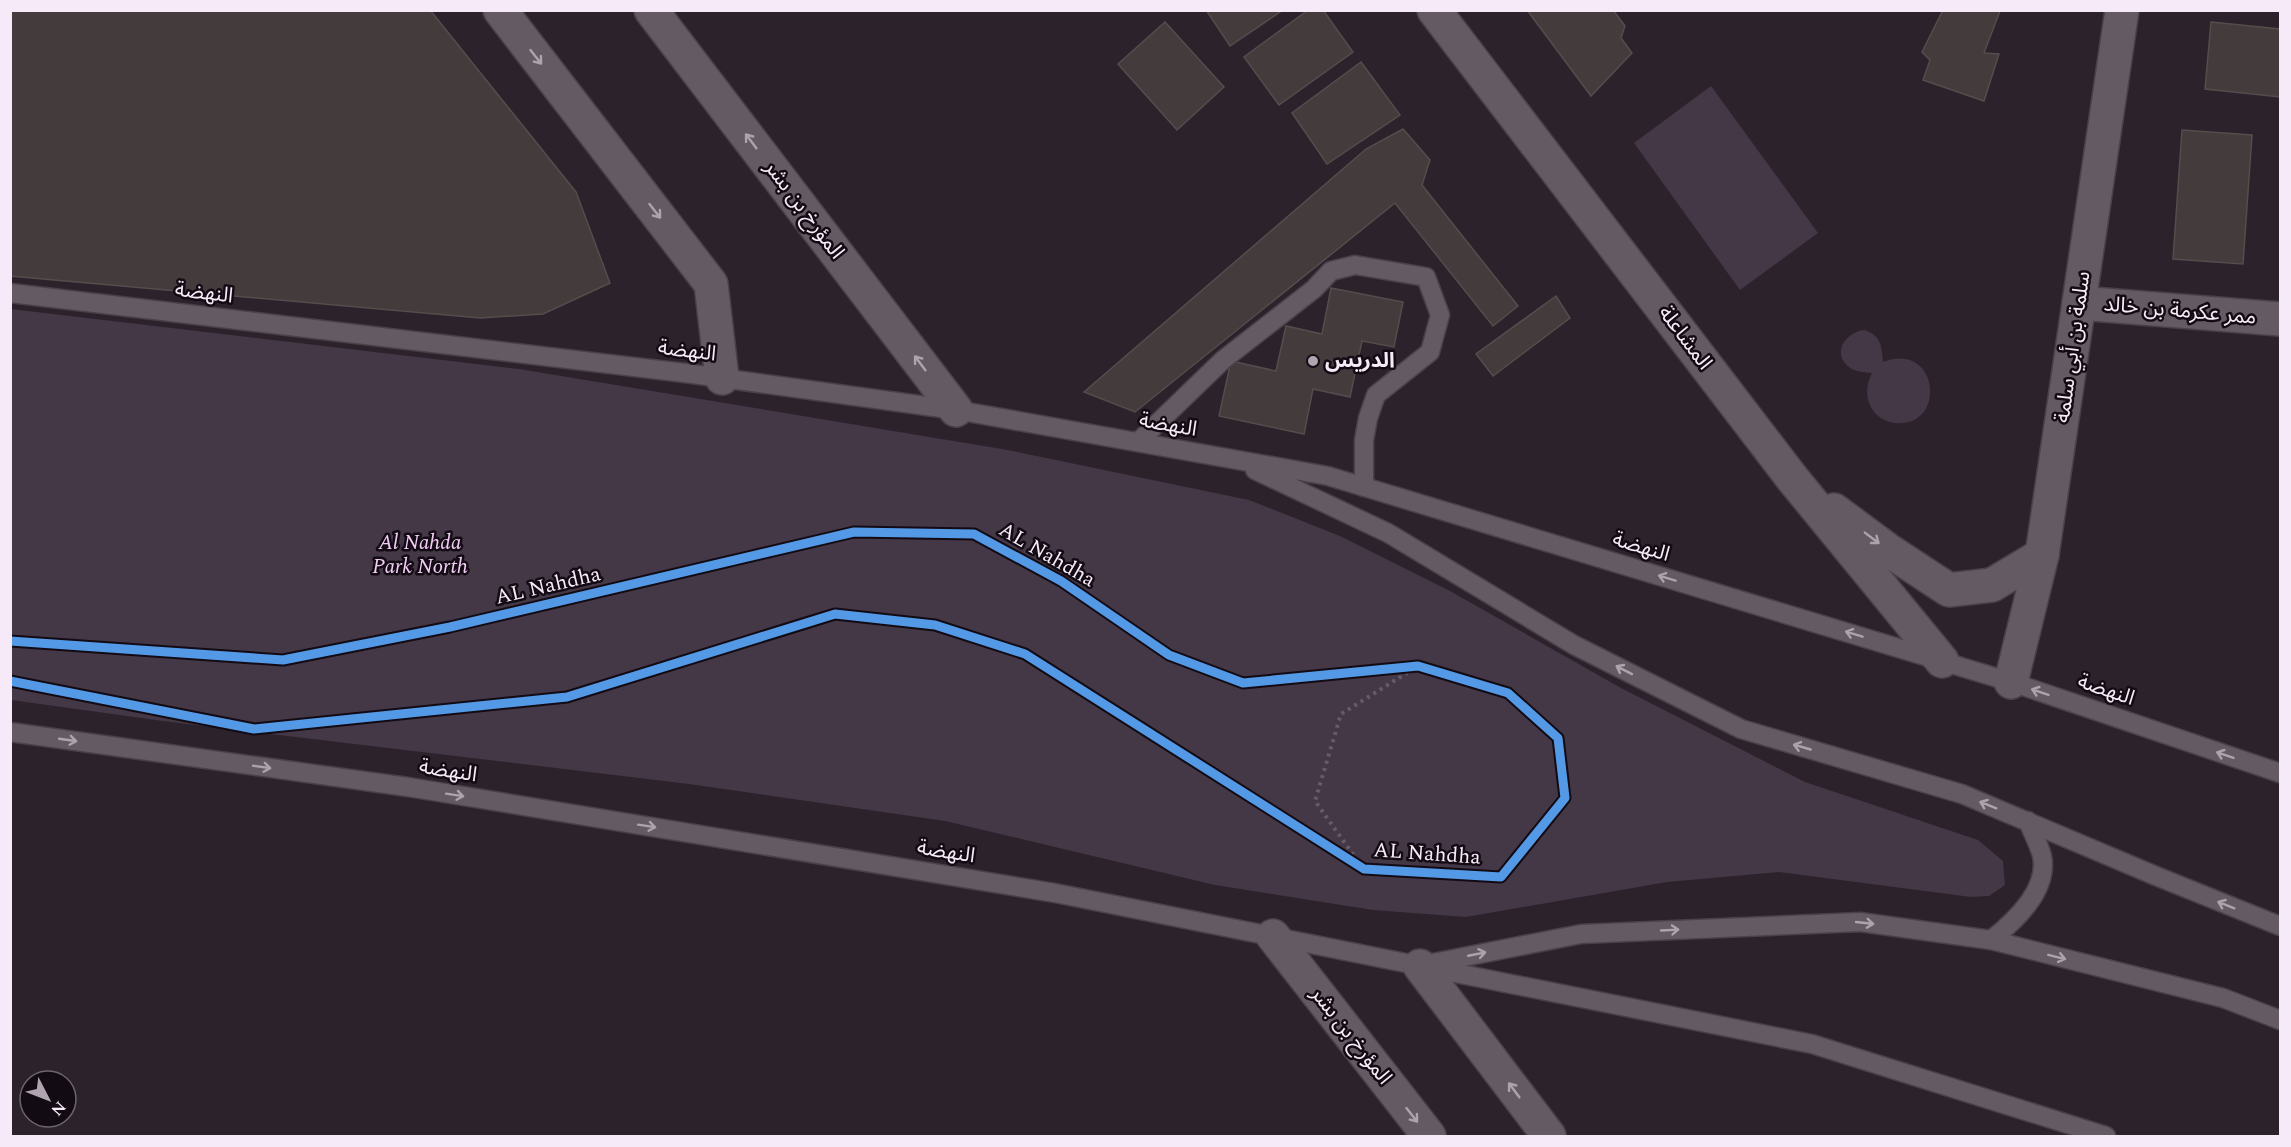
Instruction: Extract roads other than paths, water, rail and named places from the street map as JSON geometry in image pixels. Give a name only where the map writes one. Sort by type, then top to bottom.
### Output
[{"type":"street","points":[[500,10],[711,284],[722,378]]},
{"type":"street","name":"المؤرخ بن بشر","points":[[651,10],[956,410]]},
{"type":"street","name":"المشاعلة","points":[[1434,10],[1792,478],[1942,661]]},
{"type":"street","name":"سلمة بن أبي سلمة","points":[[2011,682],[2042,555],[2122,10]]},
{"type":"street","name":"ممر عكرمة بن خالد","points":[[2079,303],[2280,319]]},
{"type":"street","points":[[1792,478],[1888,550],[1949,590],[1992,585],[2042,555]]},
{"type":"street","name":"المؤرخ بن بشر","points":[[1273,936],[1429,1137]]},
{"type":"street","points":[[1420,966],[1549,1137]]},
{"type":"lane","points":[[1138,442],[1224,360],[1314,289],[1331,271],[1355,265],[1426,277],[1440,315],[1430,351],[1376,395],[1368,418],[1364,440],[1364,487]]},
{"type":"lane","name":"النهضة","points":[[10,293],[722,378],[956,410],[1328,476],[2011,682],[2280,773]]},
{"type":"lane","points":[[1233,459],[1388,534],[1574,645],[1741,729],[1962,794],[2280,926]]},
{"type":"lane","name":"النهضة","points":[[10,732],[419,789],[1055,893],[1812,1044],[2106,1137]]},
{"type":"lane","points":[[1992,940],[2015,921],[2032,897],[2043,874],[2042,856],[2028,821]]},
{"type":"lane","points":[[1420,966],[1581,934],[1860,921],[1992,940],[2223,998],[2280,1020]]},
{"type":"place","name":"الدريس","points":[[1313,361]]},
{"type":"park label","name":"Al Nahda Park North","points":[[420,555]]}]
